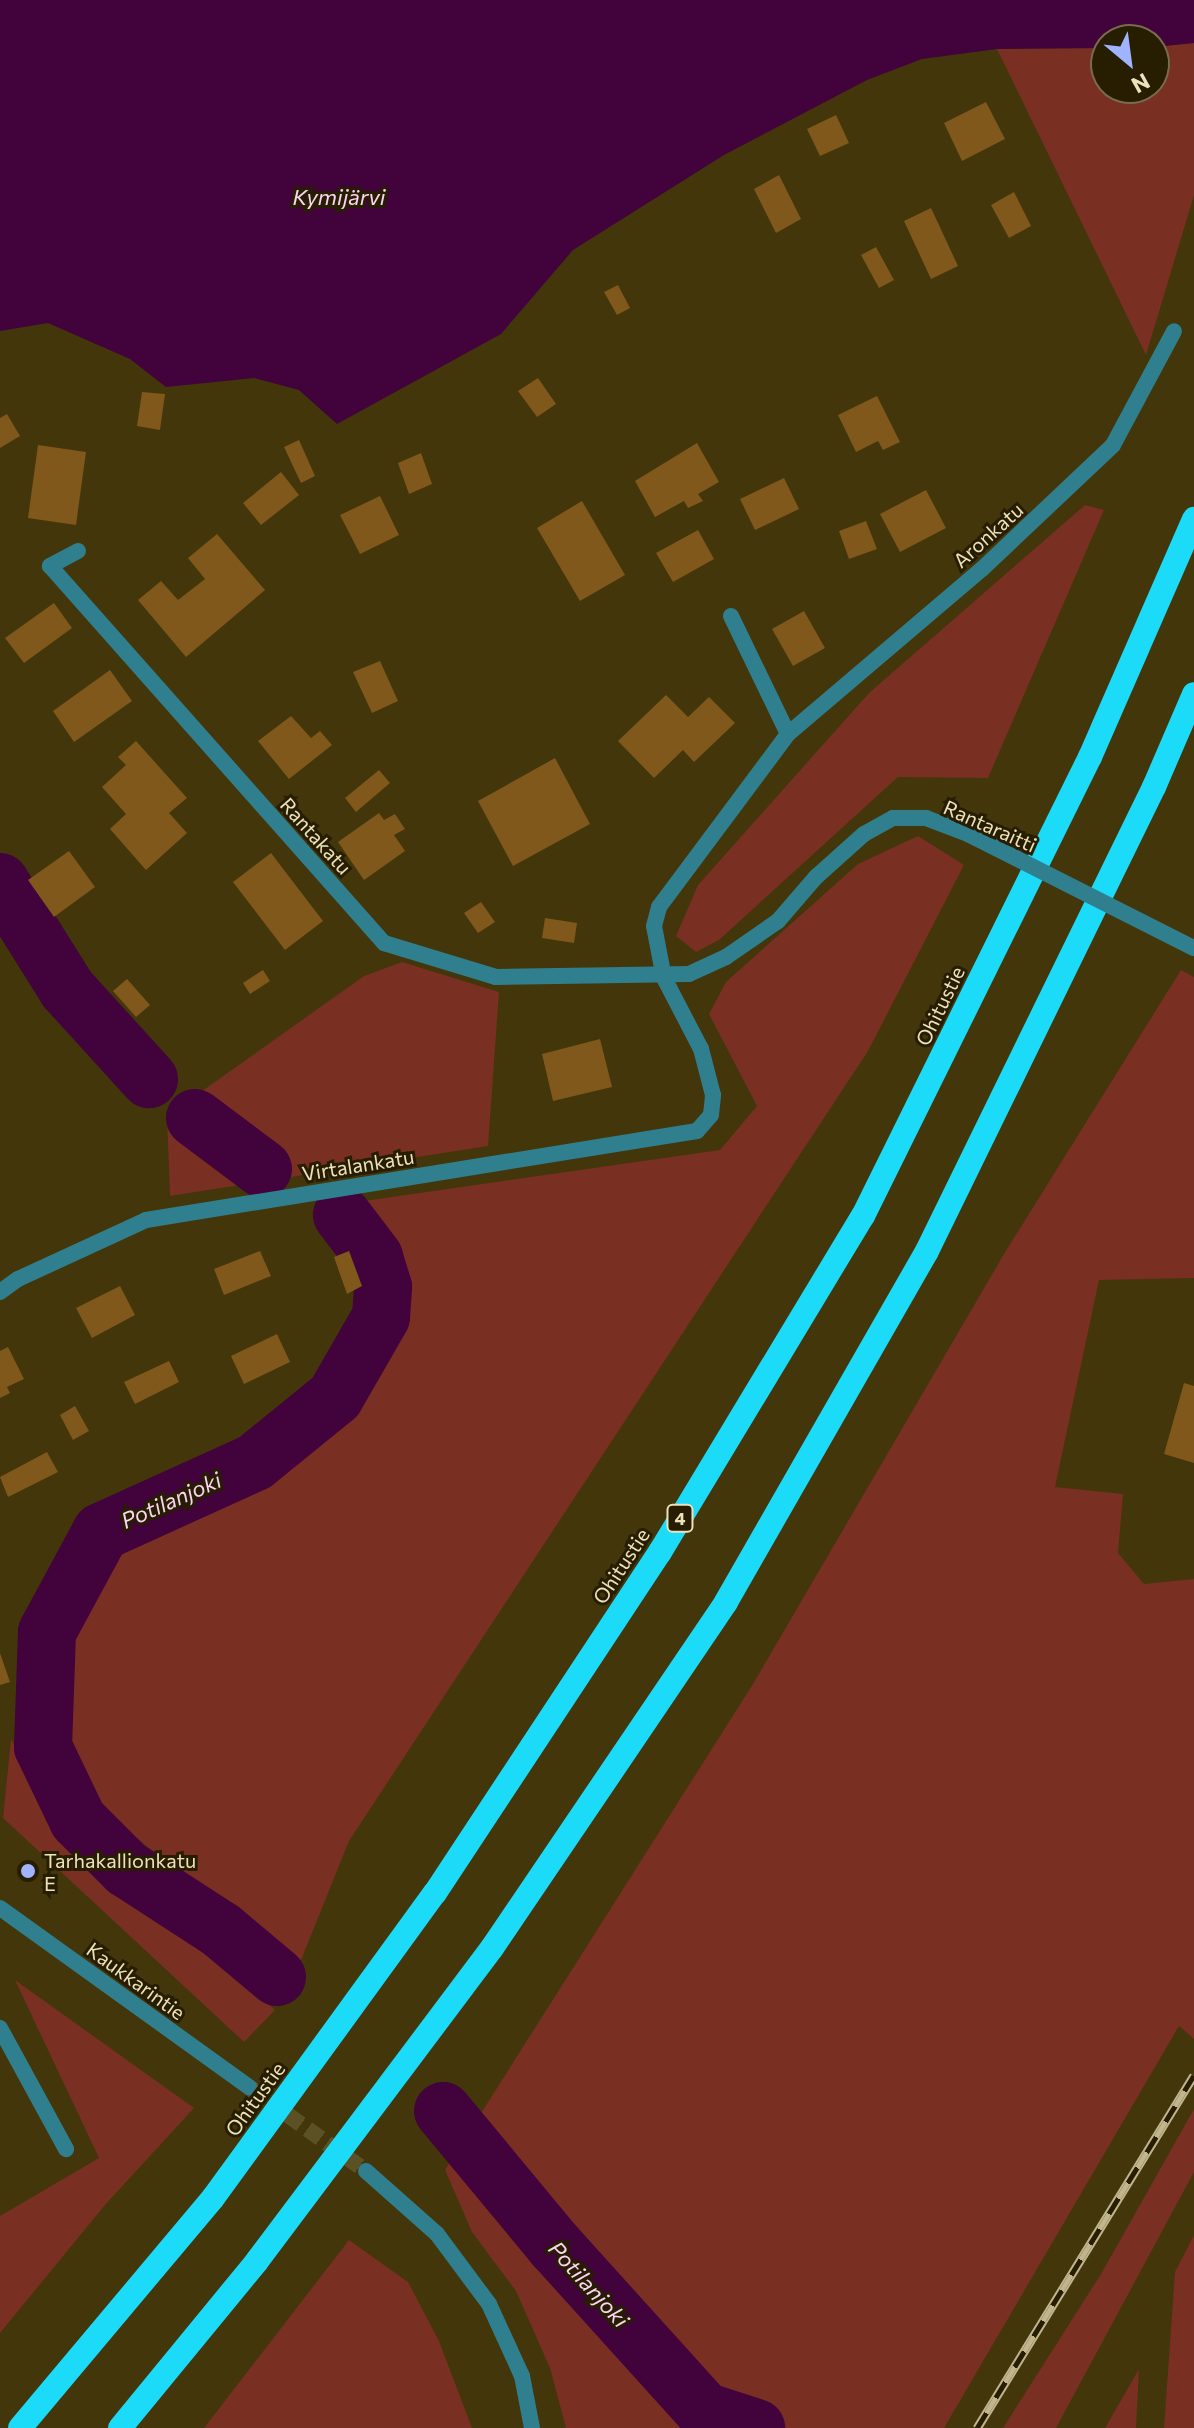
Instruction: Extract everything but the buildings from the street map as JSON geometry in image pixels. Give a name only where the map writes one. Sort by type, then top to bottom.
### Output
[{"type":"highway","name":"Ohitustie","points":[[20,2428],[213,2198],[435,1893],[660,1552],[863,1216],[1090,757],[1194,519]]},
{"type":"highway","points":[[120,2428],[257,2261],[492,1948],[726,1602],[927,1251],[1154,787],[1194,694]]},
{"type":"street","name":"Aronkatu","points":[[713,1095],[701,1049],[664,978],[654,926],[659,907],[788,734],[982,569],[1113,445],[1174,331]]},
{"type":"street","name":"Rantakatu","points":[[78,551],[50,566],[384,943],[496,977],[664,978]]},
{"type":"street","points":[[731,616],[788,734]]},
{"type":"street","name":"Rantaraitti","points":[[664,978],[689,974],[726,957],[778,921],[840,855],[893,818],[926,818],[968,834],[1194,948]]},
{"type":"street","name":"Virtalankatu","points":[[0,1292],[18,1279],[146,1220],[697,1131],[711,1115],[713,1095]]},
{"type":"street","name":"Kaukkarintie","points":[[0,1908],[249,2087]]},
{"type":"street","points":[[0,2028],[66,2149]]},
{"type":"street","points":[[366,2171],[437,2234],[489,2304],[522,2376],[532,2428]]},
{"type":"shaded area","points":[[1194,43],[1194,195],[1146,355],[997,49],[1090,48],[1090,104],[1170,104],[1170,45]]},
{"type":"shaded area","points":[[1085,505],[1104,510],[988,778],[898,777],[719,940],[696,952],[676,936],[698,885],[869,693]]},
{"type":"shaded area","points":[[918,836],[964,865],[868,1051],[349,1841],[299,1965],[89,1801],[64,1738],[69,1643],[124,1543],[273,1480],[351,1404],[409,1282],[350,1203],[720,1150],[757,1106],[709,1014],[726,982],[858,864]]},
{"type":"shaded area","points":[[402,962],[499,992],[488,1146],[170,1196],[167,1116],[364,976]]},
{"type":"shaded area","points":[[1181,970],[1194,977],[1194,1278],[1099,1280],[1055,1487],[1123,1494],[1118,1553],[1144,1584],[1194,1579],[1194,2039],[1179,2026],[944,2428],[566,2428],[550,2368],[516,2291],[472,2232],[445,2170],[753,1684],[1004,1254]]},
{"type":"shaded area","points":[[11,1739],[78,1854],[208,1949],[275,2010],[244,2042],[3,1818]]},
{"type":"shaded area","points":[[15,1980],[194,2108],[105,2205],[0,2333],[0,2216],[99,2158]]},
{"type":"shaded area","points":[[1194,2109],[1194,2172],[1056,2428],[1003,2428],[1101,2274]]},
{"type":"shaded area","points":[[1194,2235],[1194,2428],[1164,2428],[1175,2272]]},
{"type":"shaded area","points":[[349,2240],[408,2282],[439,2341],[472,2428],[204,2428]]},
{"type":"shaded area","points":[[1139,2369],[1136,2428],[1105,2428]]},
{"type":"water","name":"Kymijärvi","points":[[0,0],[1194,0],[1194,43],[1170,45],[1170,24],[1090,24],[1090,48],[997,49],[922,59],[867,80],[724,155],[573,250],[501,334],[337,424],[299,390],[254,378],[166,387],[130,359],[48,323],[0,331]]},
{"type":"waterway","name":"Potilanjoki","points":[[0,882],[67,989],[149,1079]]},
{"type":"waterway","name":"Potilanjoki","points":[[195,1118],[263,1169]]},
{"type":"waterway","name":"Potilanjoki","points":[[277,1977],[221,1930],[127,1869],[78,1820],[43,1747],[47,1632],[101,1532],[255,1462],[335,1397],[381,1317],[383,1287],[374,1257],[342,1215]]},
{"type":"waterway","name":"Potilanjoki","points":[[443,2111],[556,2247],[704,2411],[756,2428]]},
{"type":"tunnel","points":[[249,2087],[366,2171]]},
{"type":"railway","points":[[977,2428],[1194,2075]]},
{"type":"place","name":"Tarhakallionkatu E","points":[[28,1871]]}]
